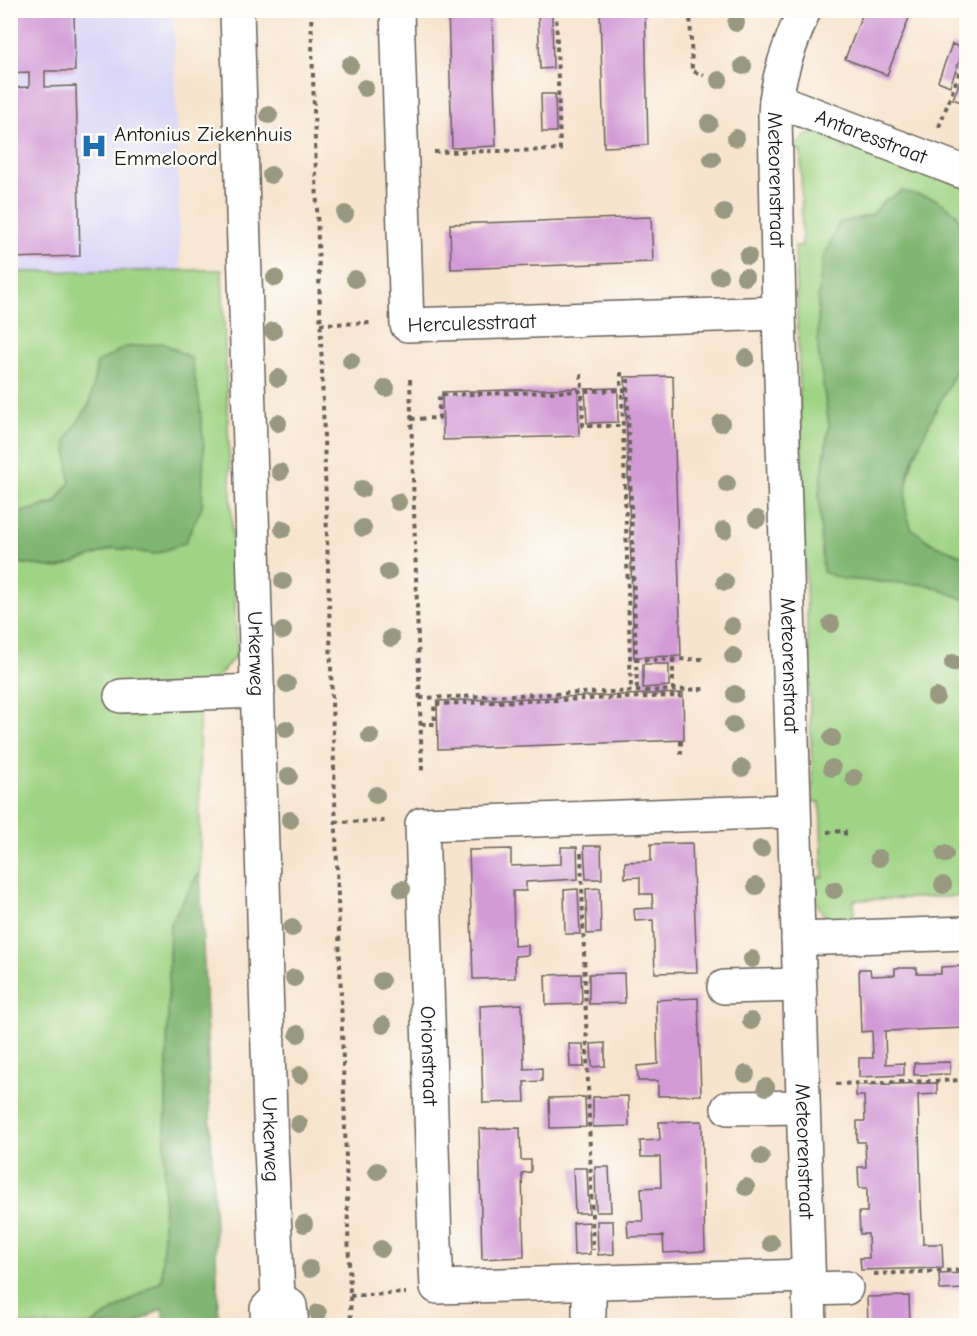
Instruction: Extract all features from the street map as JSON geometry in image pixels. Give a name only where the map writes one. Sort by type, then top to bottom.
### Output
[{"type":"street","name":"Urkerweg","points":[[237,10],[279,1316]]},
{"type":"street","name":"Herculesstraat","points":[[397,10],[407,325],[778,313]]},
{"type":"street","name":"Meteorenstraat","points":[[804,10],[783,66],[776,100],[778,313],[810,1326]]},
{"type":"street","name":"Antaresstraat","points":[[776,100],[966,173]]},
{"type":"street","points":[[121,696],[258,691]]},
{"type":"street","name":"Orionstraat","points":[[793,811],[422,824],[437,1287],[857,1281]]},
{"type":"street","points":[[798,939],[966,933]]},
{"type":"street","points":[[719,986],[799,985]]},
{"type":"street","points":[[728,1108],[803,1107]]},
{"type":"path","points":[[311,10],[351,1326]]},
{"type":"path","points":[[434,152],[560,150],[556,10]]},
{"type":"path","points":[[690,10],[692,71],[704,75]]},
{"type":"path","points":[[945,110],[966,55]]},
{"type":"path","points":[[320,324],[375,323]]},
{"type":"path","points":[[621,372],[621,386]]},
{"type":"path","points":[[581,374],[582,388]]},
{"type":"path","points":[[410,379],[422,771]]},
{"type":"path","points":[[630,381],[627,381],[637,690]]},
{"type":"path","points":[[411,419],[439,418],[439,395],[628,390]]},
{"type":"path","points":[[622,394],[631,690]]},
{"type":"path","points":[[582,395],[583,426],[623,426]]},
{"type":"path","points":[[630,661],[706,658]]},
{"type":"path","points":[[673,660],[673,690]]},
{"type":"path","points":[[420,698],[707,689]]},
{"type":"path","points":[[421,724],[435,724],[434,704],[680,696],[680,698]]},
{"type":"path","points":[[681,741],[681,756]]},
{"type":"path","points":[[336,822],[399,821]]},
{"type":"path","points":[[821,832],[845,831],[845,838]]},
{"type":"path","points":[[581,847],[590,1285]]},
{"type":"path","points":[[840,1084],[966,1080]]},
{"type":"path","points":[[857,1281],[966,1270]]},
{"type":"path","points":[[350,1296],[414,1293]]},
{"type":"shaded area","name":"Antonius Ziekenhuis Emmeloord","points":[[11,11],[173,11],[181,290],[11,282]]},
{"type":"green space","points":[[819,132],[845,140],[842,147],[847,149],[851,143],[966,188],[966,237],[956,213],[884,201],[872,215],[839,223],[824,389],[829,426],[819,495],[843,579],[929,585],[966,600],[966,896],[854,900],[854,923],[833,920],[821,912],[816,897],[814,877],[823,877],[820,802],[813,802],[795,246],[802,246],[801,151],[795,149],[805,137]]},
{"type":"green space","points":[[902,191],[936,199],[956,213],[966,237],[966,351],[925,432],[908,472],[905,506],[911,528],[931,543],[966,557],[966,600],[929,585],[843,579],[823,572],[819,495],[829,426],[818,350],[818,297],[823,259],[839,223],[872,215],[884,201]]},
{"type":"green space","points":[[222,270],[237,654],[199,700],[200,871],[170,924],[162,1280],[91,1325],[11,1325],[10,562],[59,568],[114,548],[155,554],[97,363],[90,403],[67,440],[70,482],[56,502],[23,512],[11,508],[11,272]]},
{"type":"green space","points":[[163,343],[191,358],[199,398],[204,448],[202,506],[185,543],[155,554],[114,548],[59,568],[11,562],[11,508],[23,512],[56,503],[70,482],[66,440],[90,403],[97,363],[125,347]]},
{"type":"green space","points":[[966,351],[966,557],[920,537],[910,527],[905,509],[906,487],[922,437]]},
{"type":"green space","points":[[200,871],[219,1325],[164,1325],[162,1308],[134,1325],[91,1325],[162,1280],[170,924]]},
{"type":"building","points":[[10,10],[74,10],[75,71],[45,71],[45,87],[76,86],[80,256],[10,258],[10,88],[29,87],[29,72],[10,73]]},
{"type":"building","points":[[448,10],[492,10],[496,146],[452,148]]},
{"type":"building","points":[[538,10],[552,10],[553,68],[540,69]]},
{"type":"building","points":[[600,10],[645,10],[648,145],[604,147]]},
{"type":"building","points":[[864,10],[912,10],[887,75],[845,59]]},
{"type":"building","points":[[952,44],[964,49],[950,86],[938,81]]},
{"type":"building","points":[[960,81],[966,84],[966,104],[953,99]]},
{"type":"building","points":[[541,94],[555,94],[556,132],[542,132]]},
{"type":"building","points":[[651,217],[653,262],[451,269],[450,224]]},
{"type":"building","points":[[673,376],[681,656],[634,657],[625,377]]},
{"type":"building","points":[[578,388],[579,436],[443,440],[442,392]]},
{"type":"building","points":[[618,388],[618,422],[587,423],[585,389]]},
{"type":"building","points":[[643,664],[669,664],[669,686],[643,688]]},
{"type":"building","points":[[683,693],[684,740],[438,749],[437,701]]},
{"type":"building","points":[[692,843],[697,972],[655,973],[653,920],[635,921],[634,909],[653,908],[652,894],[640,894],[640,877],[625,878],[625,862],[651,861],[651,844]]},
{"type":"building","points":[[584,846],[601,846],[602,879],[586,879]]},
{"type":"building","points":[[561,847],[577,847],[578,879],[526,882],[526,891],[513,891],[514,946],[528,945],[528,955],[515,956],[515,978],[473,979],[469,850],[511,849],[511,866],[561,864]]},
{"type":"building","points":[[600,888],[601,933],[587,934],[586,889]]},
{"type":"building","points":[[578,889],[580,934],[565,934],[564,890]]},
{"type":"building","points":[[962,966],[962,973],[966,973],[966,1028],[885,1031],[886,1064],[904,1063],[904,1075],[859,1077],[859,1058],[873,1058],[872,1031],[861,1032],[859,969],[870,969],[871,976],[895,975],[895,968],[917,968],[917,974],[941,974],[941,967]]},
{"type":"building","points":[[624,973],[625,1003],[589,1004],[589,974]]},
{"type":"building","points":[[581,974],[582,1004],[546,1005],[545,975]]},
{"type":"building","points":[[698,998],[701,1095],[658,1096],[658,1081],[638,1081],[637,1066],[658,1064],[656,1000]]},
{"type":"building","points":[[522,1004],[524,1069],[542,1068],[542,1081],[524,1082],[525,1102],[483,1103],[480,1006]]},
{"type":"building","points":[[605,1043],[605,1066],[592,1067],[591,1044]]},
{"type":"building","points":[[569,1044],[583,1044],[584,1067],[570,1067]]},
{"type":"building","points":[[961,1061],[966,1061],[966,1073],[961,1073]]},
{"type":"building","points":[[950,1062],[950,1074],[914,1075],[914,1063]]},
{"type":"building","points":[[937,1083],[937,1094],[918,1095],[921,1198],[923,1244],[942,1244],[943,1268],[861,1270],[860,1258],[869,1258],[868,1234],[860,1234],[859,1212],[867,1212],[867,1188],[859,1188],[858,1167],[866,1167],[865,1142],[857,1142],[857,1121],[865,1121],[864,1096],[856,1096],[856,1085]]},
{"type":"building","points":[[628,1096],[629,1126],[593,1127],[593,1097]]},
{"type":"building","points":[[585,1097],[586,1127],[550,1128],[549,1098]]},
{"type":"building","points":[[702,1121],[705,1251],[664,1253],[663,1236],[628,1237],[627,1221],[643,1221],[641,1188],[661,1187],[660,1157],[641,1157],[640,1141],[660,1140],[659,1122]]},
{"type":"building","points":[[520,1128],[521,1160],[531,1160],[531,1172],[522,1173],[524,1257],[482,1259],[479,1129]]},
{"type":"building","points":[[595,1167],[609,1167],[611,1212],[596,1212]]},
{"type":"building","points":[[573,1168],[587,1168],[589,1213],[575,1213]]},
{"type":"building","points":[[597,1221],[613,1221],[614,1254],[598,1255]]},
{"type":"building","points":[[589,1222],[590,1254],[574,1255],[573,1223]]},
{"type":"building","points":[[966,1273],[966,1289],[940,1290],[939,1274]]},
{"type":"building","points":[[909,1296],[910,1326],[868,1326],[867,1297]]},
{"type":"place","name":"Antonius Ziekenhuis Emmeloord","points":[[94,146]]}]
